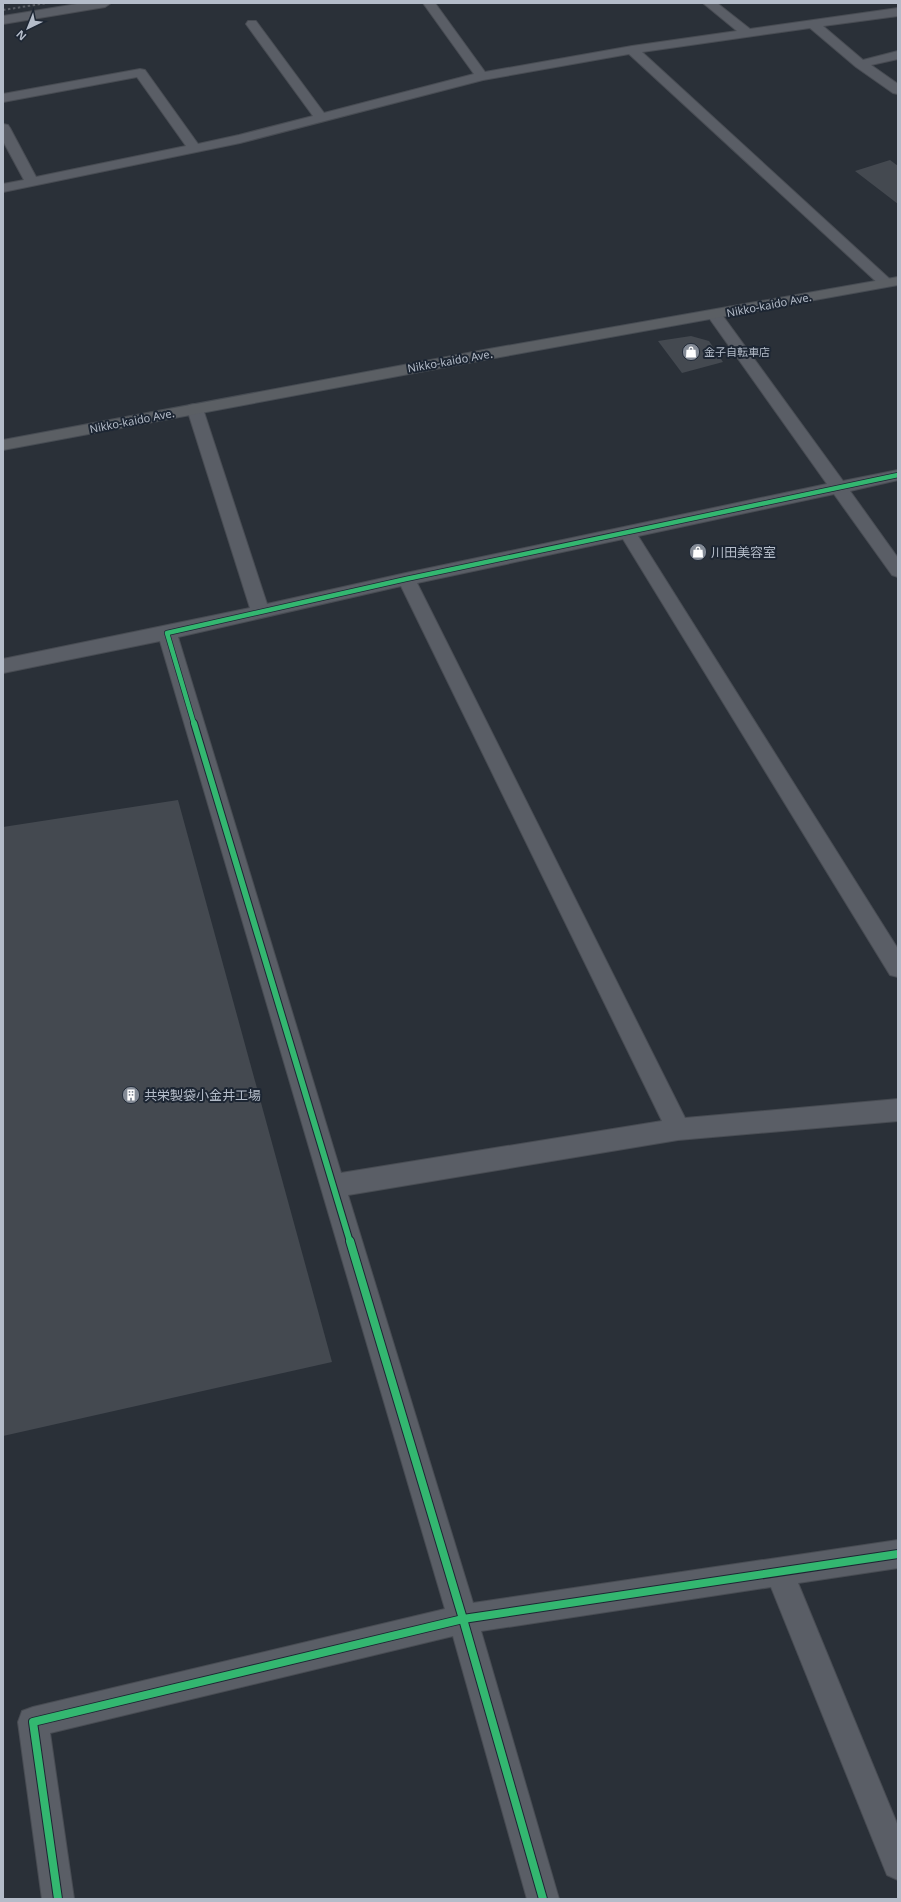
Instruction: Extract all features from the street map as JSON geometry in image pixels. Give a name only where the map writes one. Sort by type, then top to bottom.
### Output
[{"type":"highway","name":"Nikko-kaido Ave.","points":[[3,445],[489,354],[715,315],[892,282]]},
{"type":"street","points":[[3,20],[105,3]]},
{"type":"street","points":[[429,3],[482,76]]},
{"type":"street","points":[[709,3],[748,34]]},
{"type":"street","points":[[854,7],[867,16]]},
{"type":"street","points":[[3,188],[240,139],[482,76],[632,50],[898,12]]},
{"type":"street","points":[[252,24],[321,118]]},
{"type":"street","points":[[812,24],[861,64],[898,90]]},
{"type":"street","points":[[632,50],[892,282]]},
{"type":"street","points":[[861,64],[898,55]]},
{"type":"street","points":[[3,98],[140,73],[194,148]]},
{"type":"street","points":[[3,128],[32,182]]},
{"type":"street","points":[[715,315],[898,571]]},
{"type":"street","points":[[195,409],[260,610]]},
{"type":"street","points":[[3,666],[167,633],[260,610],[406,578],[839,487],[898,476]]},
{"type":"street","points":[[627,532],[898,968]]},
{"type":"street","points":[[406,578],[678,1129]]},
{"type":"street","points":[[167,633],[463,1619],[543,1899]]},
{"type":"street","points":[[333,1186],[678,1129],[898,1110]]},
{"type":"street","points":[[58,1899],[33,1722],[463,1619],[898,1554]]},
{"type":"street","points":[[779,1572],[898,1864]]},
{"type":"building","points":[[890,160],[898,166],[898,204],[855,171]]},
{"type":"building","name":"金子自転車店","points":[[691,336],[709,341],[723,362],[682,373],[658,341]]},
{"type":"building","name":"共栄製袋小金井工場","points":[[178,800],[332,1362],[3,1436],[3,827]]},
{"type":"railway","points":[[3,10],[47,3]]},
{"type":"cycle path","points":[[543,1899],[463,1619],[167,633],[406,579],[898,475]]},
{"type":"cycle path","points":[[58,1899],[33,1722],[463,1619],[898,1554]]},
{"type":"place","name":"金子自転車店","points":[[691,352]]},
{"type":"place","name":"川田美容室","points":[[698,552]]},
{"type":"place","name":"共栄製袋小金井工場","points":[[131,1095]]}]
